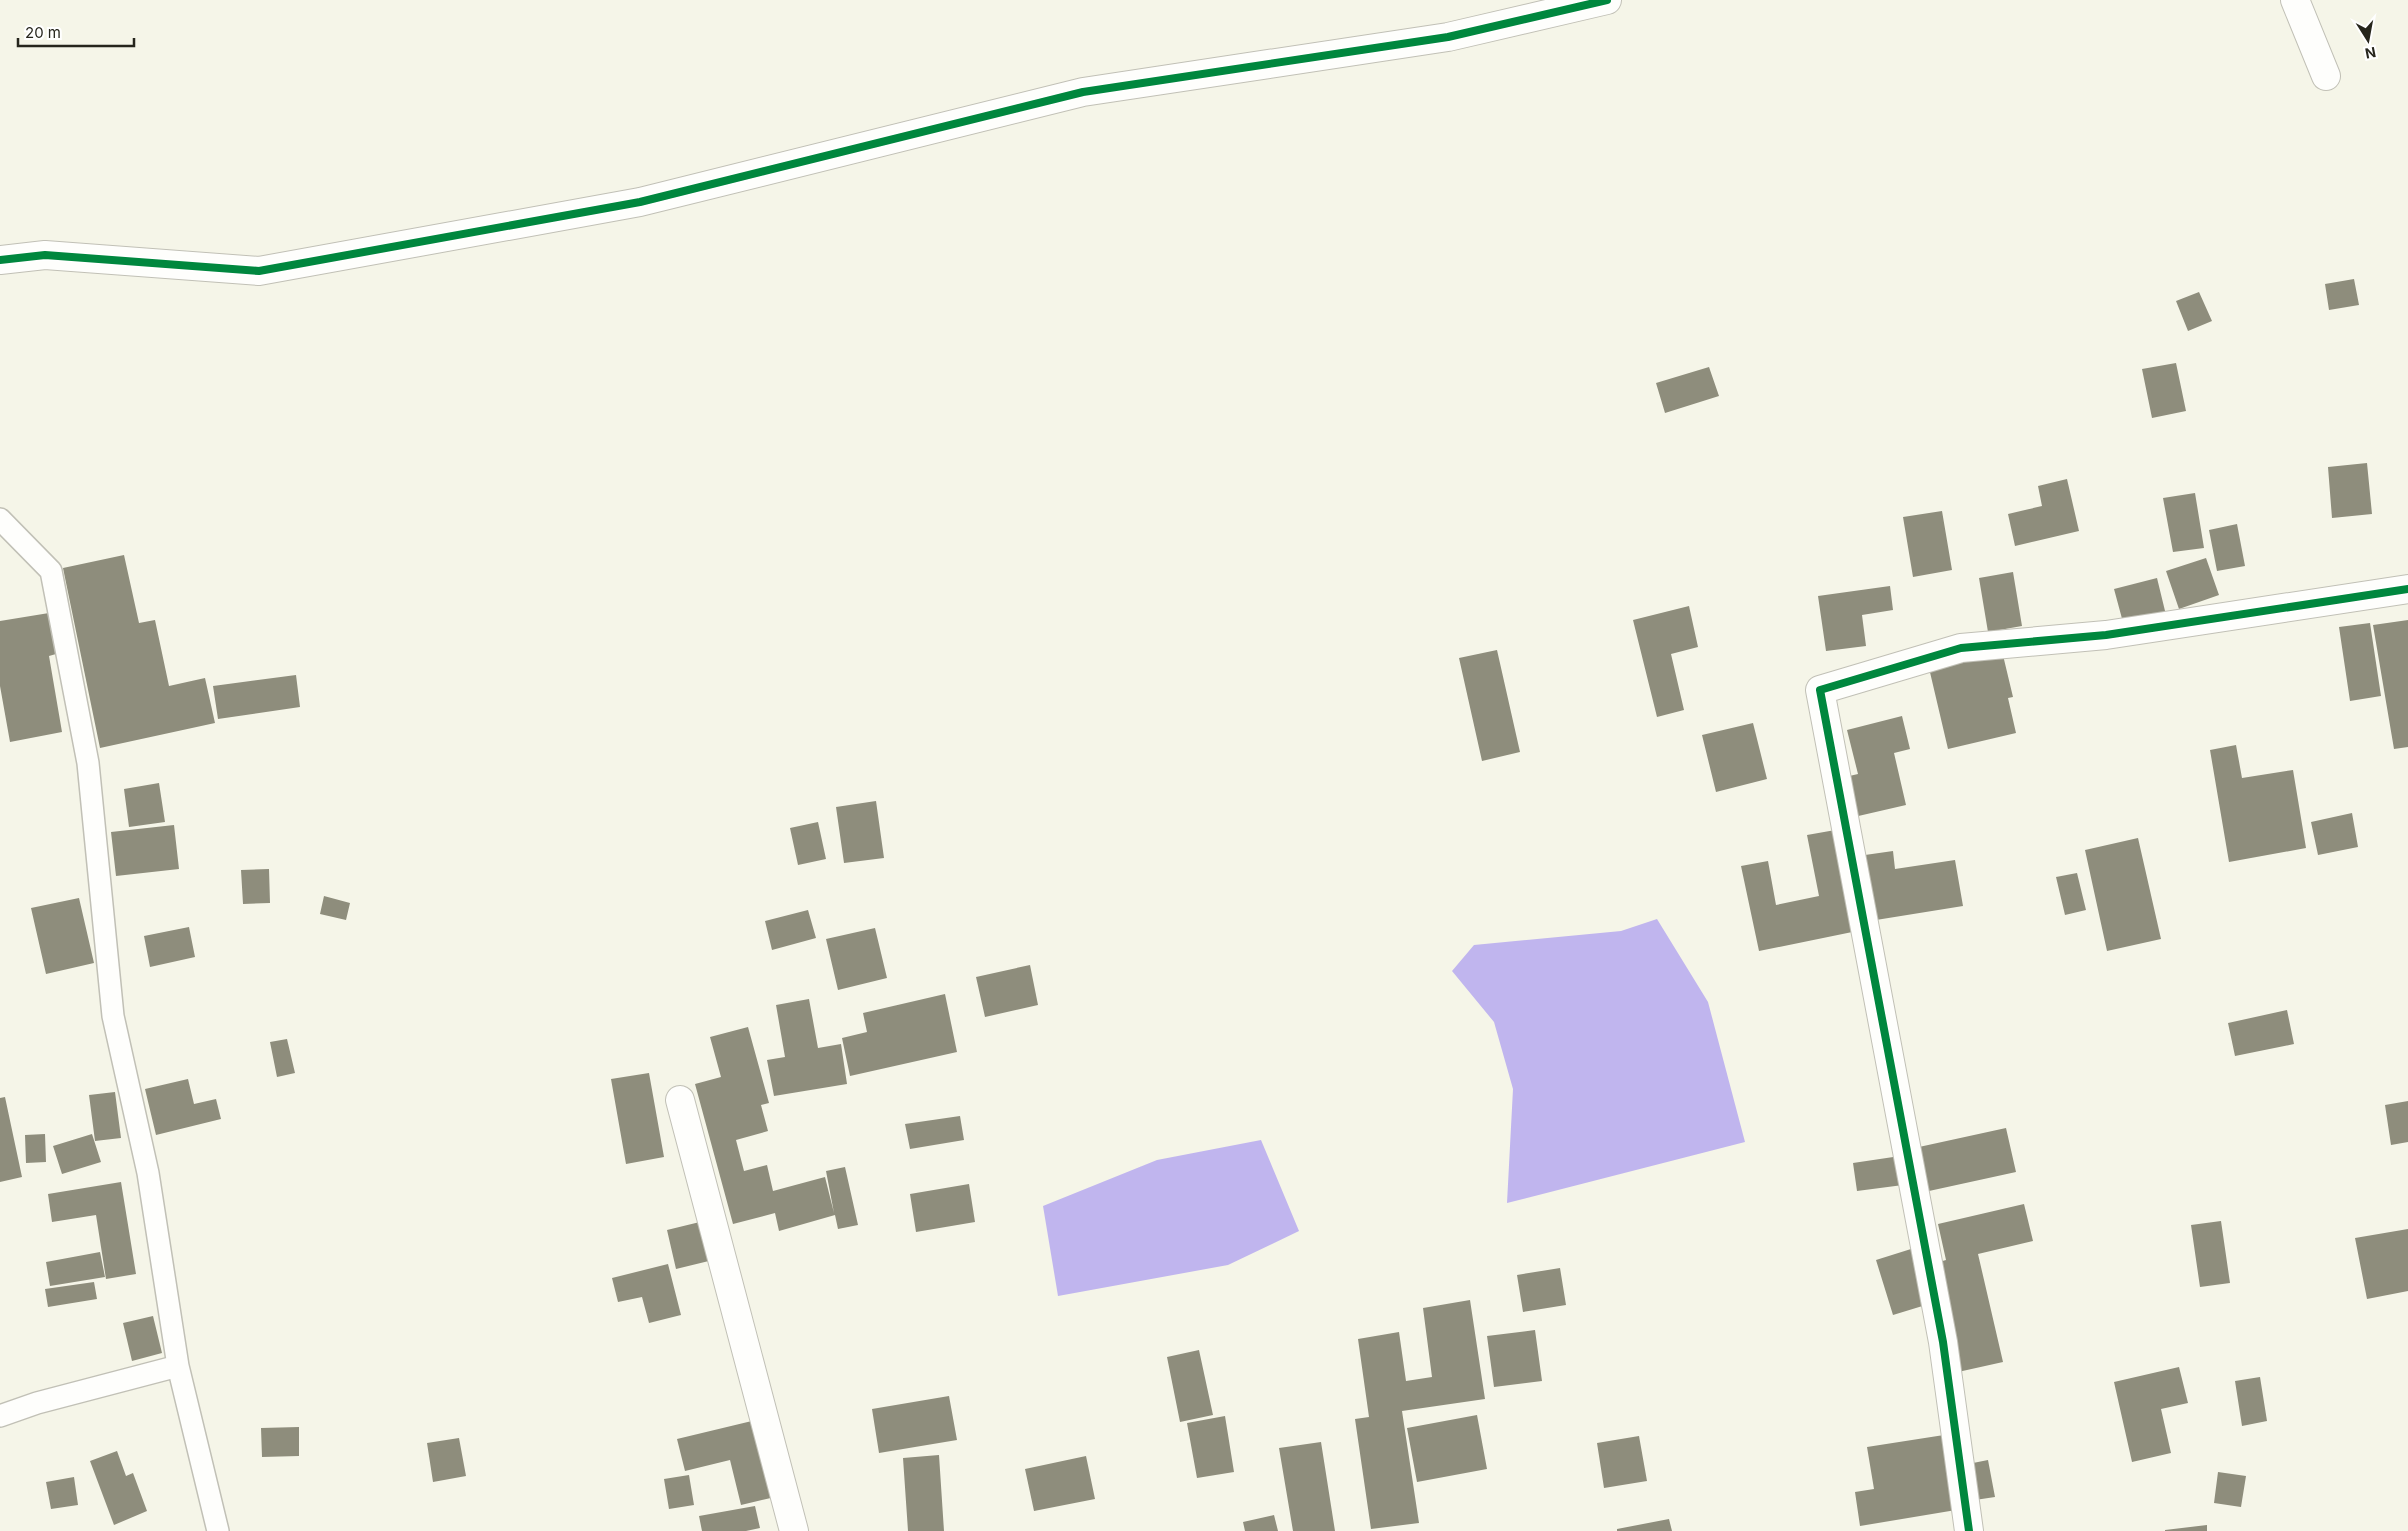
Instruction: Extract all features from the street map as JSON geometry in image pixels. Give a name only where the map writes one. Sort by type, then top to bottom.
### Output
[{"type":"street","points":[[0,260],[45,255],[259,271],[640,202],[1083,92],[1448,37],[1606,0]]},
{"type":"street","points":[[2295,0],[2326,76]]},
{"type":"street","points":[[1969,1531],[1943,1342],[1820,690],[1961,648],[2106,635],[2408,589]]},
{"type":"street","points":[[680,1100],[794,1531]]},
{"type":"lane","points":[[0,519],[51,571],[88,763],[113,1016],[148,1173],[178,1366],[218,1531]]},
{"type":"lane","points":[[0,1416],[37,1403],[178,1366]]},
{"type":"shaded area","points":[[1657,919],[1708,1002],[1745,1142],[1507,1203],[1513,1089],[1494,1022],[1452,971],[1474,945],[1621,931]]},
{"type":"shaded area","points":[[1261,1140],[1299,1231],[1228,1265],[1058,1296],[1043,1206],[1157,1160]]},
{"type":"building","points":[[2354,279],[2359,305],[2329,310],[2325,284]]},
{"type":"building","points":[[2199,292],[2212,321],[2188,331],[2176,301]]},
{"type":"building","points":[[2176,363],[2186,411],[2152,418],[2142,369]]},
{"type":"building","points":[[1709,367],[1719,396],[1665,413],[1656,383]]},
{"type":"building","points":[[2367,463],[2372,514],[2332,518],[2328,467]]},
{"type":"building","points":[[2067,479],[2079,531],[2015,546],[2008,514],[2042,506],[2038,486]]},
{"type":"building","points":[[2195,493],[2204,548],[2173,552],[2163,498]]},
{"type":"building","points":[[1942,511],[1952,570],[1913,577],[1903,517]]},
{"type":"building","points":[[2237,524],[2245,566],[2217,571],[2209,530]]},
{"type":"building","points":[[124,555],[139,623],[155,620],[169,686],[205,678],[215,723],[100,748],[63,568]]},
{"type":"building","points":[[2206,558],[2219,595],[2179,609],[2166,571]]},
{"type":"building","points":[[2013,572],[2022,626],[1988,632],[1979,578]]},
{"type":"building","points":[[2157,578],[2166,615],[2124,626],[2114,589]]},
{"type":"building","points":[[1890,586],[1893,610],[1862,615],[1866,646],[1826,651],[1818,596]]},
{"type":"building","points":[[1689,606],[1698,647],[1671,654],[1684,710],[1657,717],[1633,620]]},
{"type":"building","points":[[49,613],[56,654],[49,656],[62,732],[10,742],[0,686],[0,621]]},
{"type":"building","points":[[2408,620],[2408,747],[2394,749],[2373,625]]},
{"type":"building","points":[[2370,623],[2381,696],[2350,701],[2339,627]]},
{"type":"building","points":[[1497,650],[1520,752],[1482,761],[1459,658]]},
{"type":"building","points":[[2002,651],[2013,697],[2008,698],[2016,733],[1948,749],[1929,668]]},
{"type":"building","points":[[296,675],[300,707],[218,719],[213,686]]},
{"type":"building","points":[[1902,716],[1910,749],[1894,753],[1906,805],[1854,817],[1845,777],[1858,774],[1847,730]]},
{"type":"building","points":[[1753,723],[1767,779],[1716,792],[1702,735]]},
{"type":"building","points":[[2236,745],[2242,778],[2293,770],[2306,848],[2229,862],[2210,750]]},
{"type":"building","points":[[159,783],[165,822],[129,827],[124,789]]},
{"type":"building","points":[[876,801],[884,858],[844,863],[836,807]]},
{"type":"building","points":[[2352,813],[2358,847],[2318,855],[2311,822]]},
{"type":"building","points":[[818,822],[826,859],[798,865],[790,828]]},
{"type":"building","points":[[174,825],[179,869],[116,876],[111,832]]},
{"type":"building","points":[[1841,829],[1862,930],[1759,951],[1741,866],[1768,861],[1776,905],[1819,896],[1807,835]]},
{"type":"building","points":[[2138,838],[2161,939],[2107,951],[2085,850]]},
{"type":"building","points":[[1893,851],[1895,869],[1955,860],[1963,906],[1876,920],[1865,855]]},
{"type":"building","points":[[269,869],[270,903],[243,904],[241,870]]},
{"type":"building","points":[[2077,873],[2086,910],[2065,915],[2056,877]]},
{"type":"building","points":[[324,896],[350,903],[346,920],[320,914]]},
{"type":"building","points":[[79,898],[94,963],[46,974],[31,908]]},
{"type":"building","points":[[808,910],[816,938],[772,950],[765,921]]},
{"type":"building","points":[[189,927],[195,957],[150,967],[144,936]]},
{"type":"building","points":[[875,928],[887,978],[838,990],[826,939]]},
{"type":"building","points":[[1030,965],[1038,1005],[985,1017],[976,977]]},
{"type":"building","points":[[945,994],[957,1052],[850,1076],[842,1038],[867,1032],[863,1013]]},
{"type":"building","points":[[809,999],[818,1048],[841,1044],[847,1084],[774,1096],[767,1060],[785,1057],[776,1005]]},
{"type":"building","points":[[2287,1010],[2294,1044],[2235,1056],[2228,1023]]},
{"type":"building","points":[[748,1027],[769,1103],[761,1105],[768,1131],[736,1140],[744,1171],[767,1165],[773,1191],[825,1177],[834,1213],[826,1171],[845,1167],[858,1225],[838,1229],[835,1215],[779,1231],[775,1213],[733,1224],[695,1084],[721,1077],[710,1037]]},
{"type":"building","points":[[287,1039],[295,1073],[277,1077],[270,1042]]},
{"type":"building","points":[[649,1073],[664,1157],[626,1164],[611,1079]]},
{"type":"building","points":[[188,1079],[194,1104],[216,1099],[221,1119],[156,1135],[145,1089]]},
{"type":"building","points":[[115,1092],[121,1138],[95,1141],[89,1095]]},
{"type":"building","points":[[5,1097],[22,1177],[0,1182],[0,1098]]},
{"type":"building","points":[[2408,1101],[2408,1142],[2391,1145],[2385,1105]]},
{"type":"building","points":[[960,1116],[964,1140],[910,1149],[905,1124]]},
{"type":"building","points":[[2006,1128],[2016,1172],[1929,1191],[1919,1147]]},
{"type":"building","points":[[45,1134],[46,1162],[26,1163],[25,1135]]},
{"type":"building","points":[[92,1134],[101,1162],[62,1174],[53,1146]]},
{"type":"building","points":[[1900,1156],[1903,1185],[1857,1191],[1853,1163]]},
{"type":"building","points":[[121,1182],[136,1274],[106,1279],[96,1215],[52,1222],[48,1194]]},
{"type":"building","points":[[969,1184],[975,1222],[916,1232],[910,1194]]},
{"type":"building","points":[[2024,1204],[2033,1241],[1978,1254],[2003,1362],[1958,1372],[1932,1264],[1946,1260],[1938,1224]]},
{"type":"building","points":[[708,1220],[717,1259],[676,1269],[667,1230]]},
{"type":"building","points":[[2221,1221],[2230,1283],[2200,1287],[2191,1225]]},
{"type":"building","points":[[2408,1229],[2408,1291],[2367,1299],[2355,1238]]},
{"type":"building","points":[[1911,1249],[1929,1304],[1893,1315],[1876,1260]]},
{"type":"building","points":[[100,1252],[105,1277],[50,1286],[46,1262]]},
{"type":"building","points":[[668,1264],[681,1315],[649,1323],[642,1297],[618,1302],[612,1278]]},
{"type":"building","points":[[1560,1268],[1566,1305],[1523,1312],[1517,1275]]},
{"type":"building","points":[[94,1282],[97,1299],[48,1307],[45,1289]]},
{"type":"building","points":[[1470,1300],[1485,1399],[1402,1411],[1419,1523],[1371,1529],[1355,1419],[1369,1417],[1358,1339],[1399,1332],[1406,1381],[1432,1377],[1423,1308]]},
{"type":"building","points":[[153,1316],[162,1353],[132,1361],[123,1323]]},
{"type":"building","points":[[1535,1330],[1542,1381],[1494,1387],[1487,1336]]},
{"type":"building","points":[[1199,1350],[1213,1415],[1180,1422],[1167,1357]]},
{"type":"building","points":[[2179,1367],[2188,1403],[2161,1409],[2171,1453],[2132,1462],[2114,1382]]},
{"type":"building","points":[[2260,1377],[2267,1421],[2242,1426],[2235,1381]]},
{"type":"building","points":[[949,1396],[957,1440],[879,1453],[872,1409]]},
{"type":"building","points":[[1477,1415],[1487,1469],[1417,1482],[1407,1428]]},
{"type":"building","points":[[1225,1416],[1234,1472],[1197,1478],[1187,1423]]},
{"type":"building","points":[[756,1420],[775,1497],[741,1505],[730,1460],[685,1471],[677,1439]]},
{"type":"building","points":[[299,1427],[299,1456],[262,1457],[261,1428]]},
{"type":"building","points":[[1944,1435],[1956,1510],[1860,1526],[1855,1492],[1874,1489],[1867,1447]]},
{"type":"building","points":[[1639,1436],[1647,1481],[1604,1488],[1597,1443]]},
{"type":"building","points":[[459,1438],[466,1476],[433,1482],[427,1443]]},
{"type":"building","points":[[1321,1442],[1335,1531],[1293,1531],[1279,1448]]},
{"type":"building","points":[[117,1451],[126,1476],[133,1473],[147,1511],[114,1525],[90,1461]]},
{"type":"building","points":[[939,1455],[944,1531],[908,1531],[903,1458]]},
{"type":"building","points":[[1086,1456],[1095,1499],[1034,1511],[1025,1469]]},
{"type":"building","points":[[1988,1460],[1995,1497],[1975,1500],[1968,1464]]},
{"type":"building","points":[[2218,1472],[2246,1476],[2241,1507],[2214,1503]]},
{"type":"building","points":[[689,1475],[694,1505],[669,1509],[664,1479]]},
{"type":"building","points":[[74,1477],[78,1505],[51,1509],[46,1482]]},
{"type":"building","points":[[755,1506],[760,1528],[746,1531],[702,1531],[699,1516]]},
{"type":"building","points":[[1274,1515],[1278,1531],[1245,1531],[1243,1522]]},
{"type":"building","points":[[1669,1519],[1672,1531],[1617,1531],[1617,1529]]},
{"type":"building","points":[[2207,1525],[2207,1531],[2165,1531],[2165,1530]]},
{"type":"cycle path","points":[[0,260],[45,255],[259,271],[640,202],[1083,92],[1448,37],[1607,0]]},
{"type":"cycle path","points":[[1969,1531],[1943,1342],[1820,690],[1961,648],[2106,635],[2408,589]]}]
